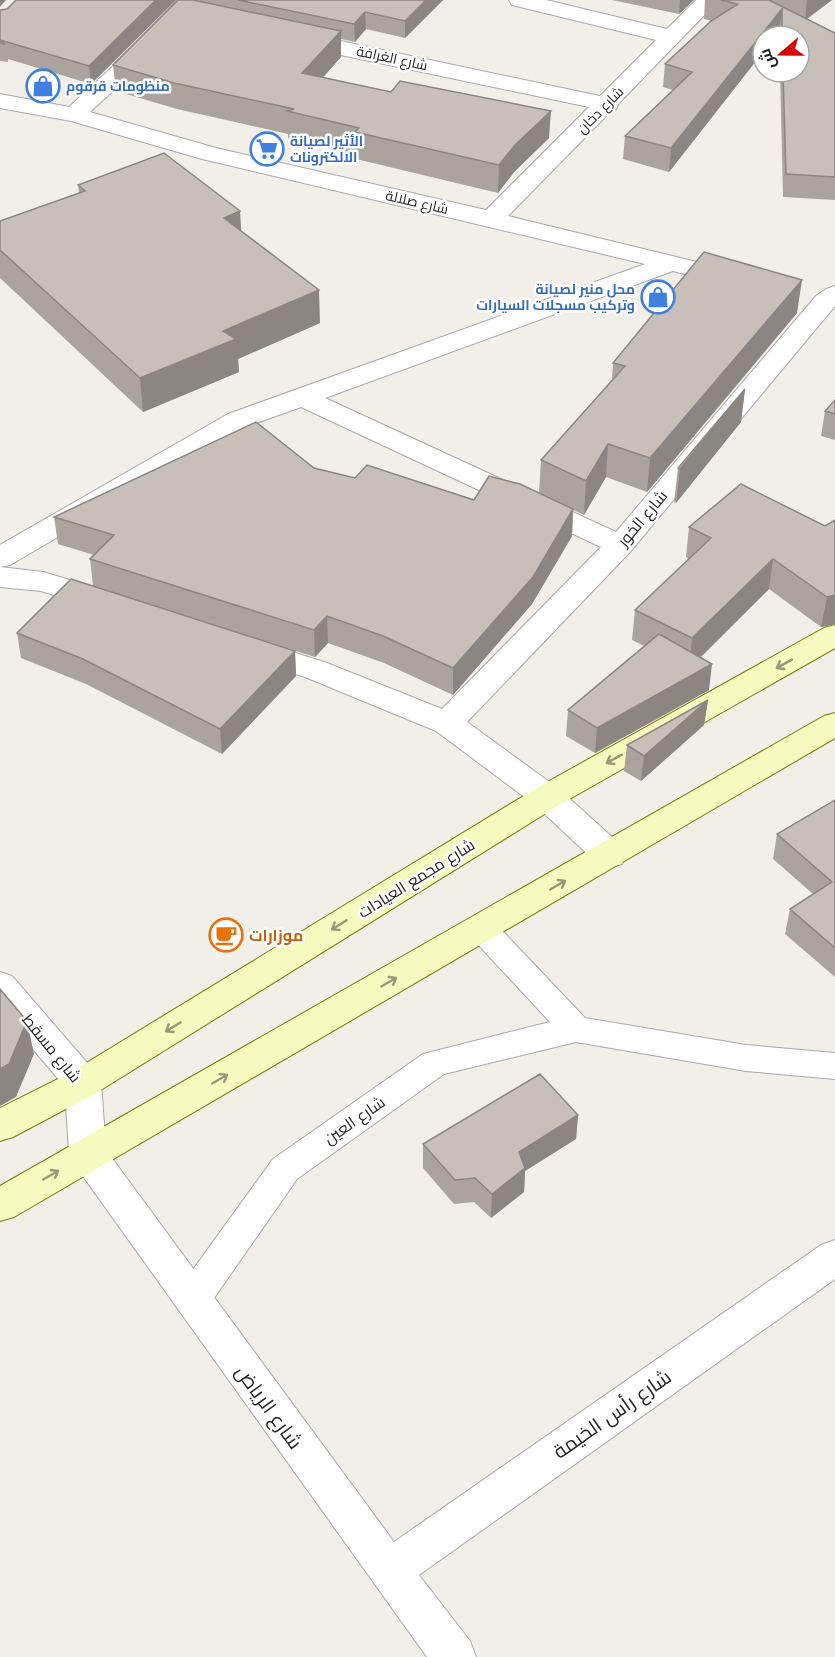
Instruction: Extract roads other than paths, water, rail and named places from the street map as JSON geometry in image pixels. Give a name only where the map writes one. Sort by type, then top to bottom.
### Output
[{"type":"main road","name":"شارع مجمع العيادات","points":[[0,1126],[83,1083],[547,797],[835,635]]},
{"type":"main road","points":[[0,1205],[835,724]]},
{"type":"street","points":[[520,0],[672,37]]},
{"type":"street","name":"شارع دخان","points":[[491,219],[608,104],[708,0]]},
{"type":"street","points":[[74,115],[188,10]]},
{"type":"street","name":"شارع الغرافة","points":[[281,35],[608,104]]},
{"type":"street","name":"شارع صلالة","points":[[0,101],[74,115],[210,154],[491,219],[760,285]]},
{"type":"street","points":[[0,558],[238,420],[672,263]]},
{"type":"street","name":"شارع الخور","points":[[447,723],[620,545],[825,298]]},
{"type":"street","points":[[300,396],[620,545]]},
{"type":"street","points":[[0,577],[43,582],[137,611]]},
{"type":"street","points":[[227,640],[316,670],[447,723],[547,797],[610,855]]},
{"type":"street","name":"شارع مسقط","points":[[0,986],[83,1083],[88,1154]]},
{"type":"street","name":"شارع الرياض","points":[[88,1154],[389,1571],[454,1657]]},
{"type":"street","name":"شارع رأس الخيمة","points":[[389,1571],[835,1257]]},
{"type":"lane","points":[[482,929],[576,1029],[746,1058],[835,1066]]},
{"type":"lane","name":"شارع العين","points":[[192,1300],[285,1169],[435,1063],[576,1029]]},
{"type":"place","name":"منظومات قرقوم","points":[[43,86]]},
{"type":"place","name":"الأثير لصيانة الالكترونات","points":[[267,149]]},
{"type":"place","name":"محل منير لصيانة وتركيب مسجلات السيارات","points":[[658,297]]},
{"type":"place","name":"موزارات","points":[[226,935]]}]
